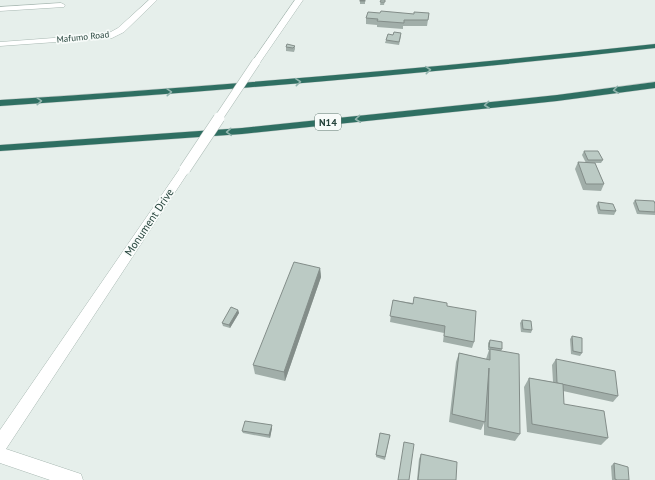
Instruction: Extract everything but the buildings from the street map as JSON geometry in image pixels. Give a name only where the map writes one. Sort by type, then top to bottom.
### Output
[{"type":"highway","points":[[0,103],[279,84],[538,60],[655,46]]},
{"type":"highway","name":"N14","points":[[0,148],[242,131],[549,99],[655,86]]},
{"type":"street","points":[[0,16],[2,9],[9,0]]},
{"type":"street","name":"Mafumo Road","points":[[0,44],[109,36],[121,30],[153,0]]},
{"type":"street","name":"Monument Drive","points":[[0,444],[299,0]]},
{"type":"street","points":[[2,9],[61,5]]},
{"type":"street","points":[[0,455],[75,480]]}]
